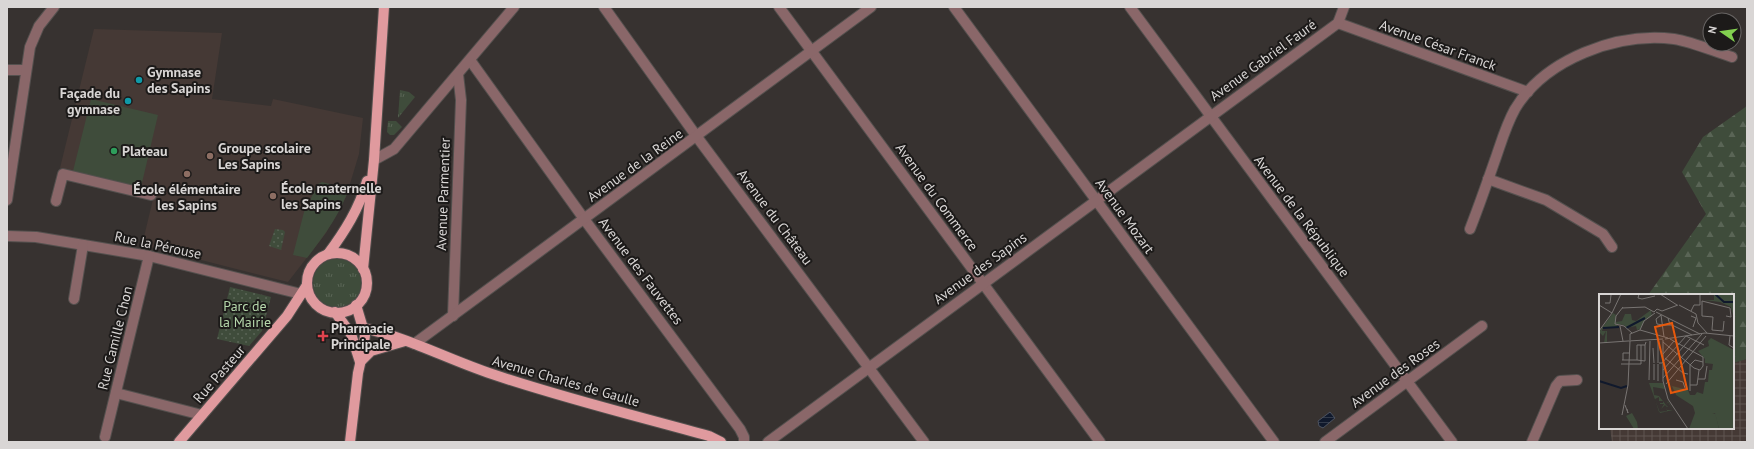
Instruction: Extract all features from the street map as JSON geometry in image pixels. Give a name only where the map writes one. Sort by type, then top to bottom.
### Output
[{"type":"main road","points":[[363,268],[374,160],[384,7]]},
{"type":"main road","points":[[328,254],[340,253],[355,259],[363,268],[366,276],[366,288],[361,299],[356,305],[344,312],[323,310],[314,302],[308,292],[308,275],[313,264],[328,254],[356,212],[374,160]]},
{"type":"main road","name":"Rue Pasteur","points":[[179,442],[287,316],[307,285]]},
{"type":"main road","points":[[350,442],[360,362],[364,351],[365,335],[356,305]]},
{"type":"main road","points":[[335,312],[351,334],[360,362]]},
{"type":"main road","name":"Avenue Charles de Gaulle","points":[[363,328],[409,343],[477,369],[562,397],[593,403],[702,434],[721,442]]},
{"type":"main road","points":[[360,362],[371,351],[409,343]]},
{"type":"street","points":[[7,200],[26,70],[33,36],[54,7]]},
{"type":"street","points":[[374,160],[394,149],[514,7]]},
{"type":"street","name":"Avenue du Château","points":[[604,7],[697,136],[870,367],[924,442]]},
{"type":"street","name":"Avenue du Commerce","points":[[779,7],[1100,442]]},
{"type":"street","name":"Avenue de la Reine","points":[[409,343],[453,316],[871,7]]},
{"type":"street","name":"Avenue Mozart","points":[[954,7],[1274,442]]},
{"type":"street","name":"Avenue de la République","points":[[1130,7],[1452,442]]},
{"type":"street","name":"Avenue Gabriel Fauré","points":[[1210,116],[1338,23],[1344,7]]},
{"type":"street","name":"Avenue César Franck","points":[[1338,23],[1528,92]]},
{"type":"street","points":[[1470,229],[1506,128],[1515,109],[1528,92],[1576,56],[1597,47],[1619,41],[1642,38],[1676,40],[1732,58]]},
{"type":"street","name":"Avenue des Fauvettes","points":[[470,60],[740,429],[744,437],[744,442]]},
{"type":"street","points":[[7,70],[26,70]]},
{"type":"street","name":"Avenue Parmentier","points":[[453,316],[461,100],[458,74]]},
{"type":"street","name":"Avenue des Sapins","points":[[768,442],[1210,116]]},
{"type":"street","points":[[56,201],[63,174],[151,195]]},
{"type":"street","points":[[1488,179],[1546,200],[1599,232],[1612,248]]},
{"type":"street","name":"Rue la Pérouse","points":[[7,236],[36,236],[149,256],[301,294]]},
{"type":"street","points":[[74,299],[83,245]]},
{"type":"street","name":"Rue Camille Chon","points":[[105,437],[149,256]]},
{"type":"street","name":"Avenue des Roses","points":[[1325,442],[1482,326]]},
{"type":"street","points":[[1532,442],[1556,386],[1560,381],[1577,380]]},
{"type":"street","points":[[116,393],[202,415]]},
{"type":"shaded area","name":"Groupe scolaire Les Sapins","points":[[94,29],[222,33],[212,99],[271,106],[273,99],[363,118],[359,154],[346,197],[326,233],[288,282],[142,245],[155,191],[60,168]]},
{"type":"shaded area","points":[[1747,359],[1747,442],[1612,442],[1610,429],[1734,429],[1734,363]]},
{"type":"green space","points":[[400,90],[409,92],[415,97],[398,118]]},
{"type":"green space","name":"Plateau","points":[[91,99],[158,115],[141,187],[73,171]]},
{"type":"green space","points":[[1747,106],[1747,359],[1734,363],[1734,294],[1649,294],[1706,214],[1682,172],[1703,137]]},
{"type":"green space","points":[[388,121],[396,121],[402,127],[394,135],[390,135],[387,132]]},
{"type":"green space","points":[[322,182],[338,186],[350,185],[347,195],[337,214],[307,258],[293,255],[304,212],[318,184]]},
{"type":"green space","points":[[275,229],[283,230],[285,232],[281,250],[269,246]]},
{"type":"green space","points":[[337,259],[346,261],[354,266],[359,274],[361,283],[359,292],[354,300],[346,305],[337,307],[328,305],[320,300],[315,292],[313,283],[315,274],[320,266],[328,261]]},
{"type":"green space","name":"Parc de la Mairie","points":[[230,287],[271,297],[262,331],[249,346],[217,339]]},
{"type":"water","points":[[1330,412],[1335,418],[1323,428],[1319,426],[1318,421]]},
{"type":"place","name":"Gymnase des Sapins","points":[[139,80]]},
{"type":"place","name":"Façade du gymnase","points":[[128,101]]},
{"type":"place","name":"Plateau","points":[[114,151]]},
{"type":"place","name":"Groupe scolaire Les Sapins","points":[[210,156]]},
{"type":"place","name":"École élémentaire les Sapins","points":[[187,174]]},
{"type":"place","name":"École maternelle les Sapins","points":[[273,196]]},
{"type":"place","name":"Pharmacie Principale","points":[[323,336]]}]
